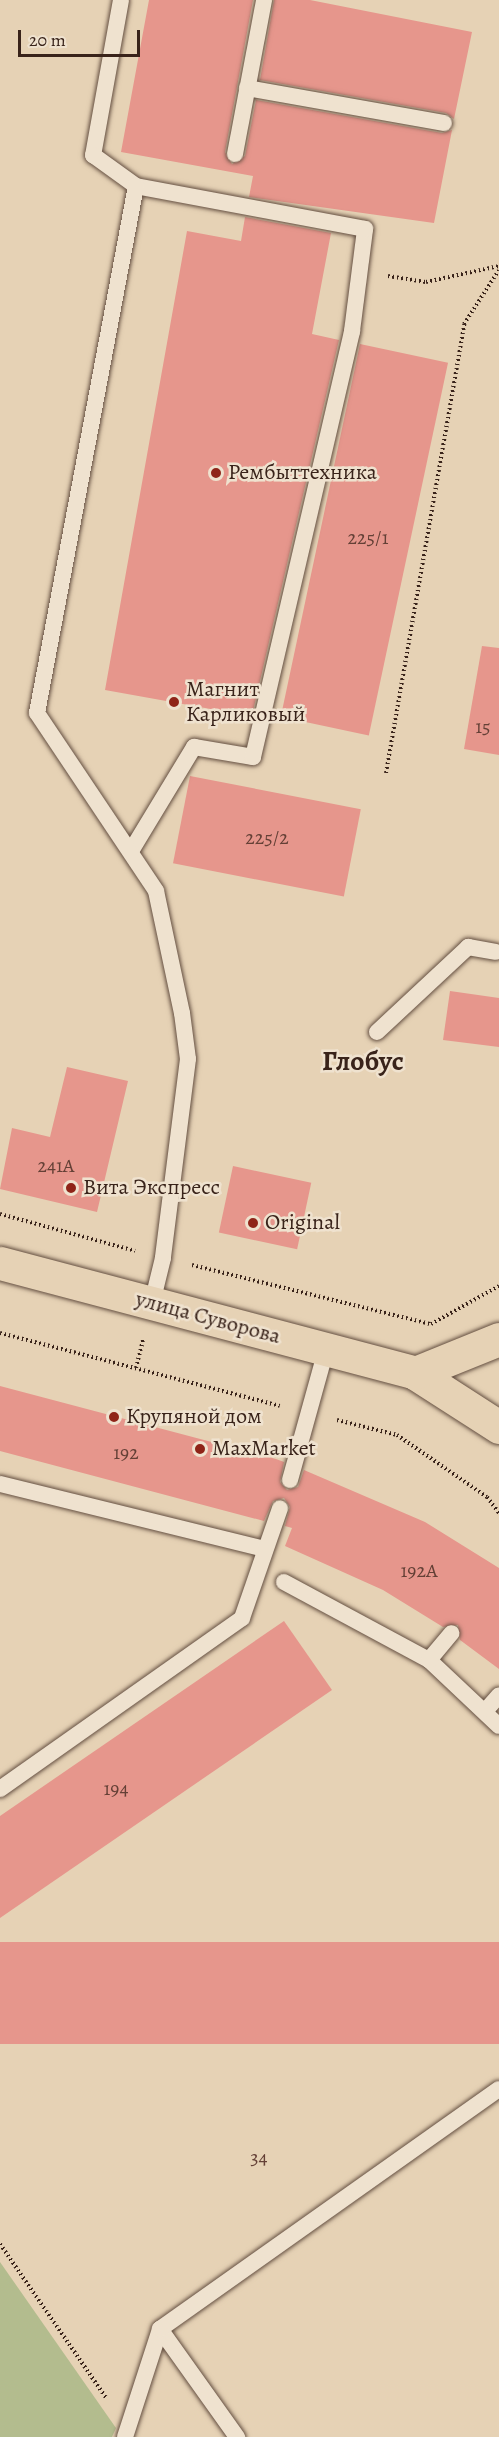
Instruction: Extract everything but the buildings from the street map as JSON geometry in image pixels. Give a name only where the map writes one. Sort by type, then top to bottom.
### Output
[{"type":"main road","name":"улица Суворова","points":[[0,1263],[415,1373],[499,1427]]},
{"type":"main road","points":[[415,1373],[499,1339]]},
{"type":"lane","points":[[121,0],[93,155],[136,186],[364,229],[352,331],[254,757],[194,747],[130,851]]},
{"type":"lane","points":[[235,154],[264,0]]},
{"type":"lane","points":[[247,88],[444,123]]},
{"type":"lane","points":[[136,186],[37,713],[156,891],[188,1059],[164,1258],[152,1303]]},
{"type":"lane","points":[[377,1032],[468,947],[496,952]]},
{"type":"lane","points":[[291,1480],[326,1350]]},
{"type":"lane","points":[[0,1484],[265,1549]]},
{"type":"lane","points":[[0,1789],[242,1618],[280,1508]]},
{"type":"lane","points":[[284,1582],[429,1660],[487,1709],[499,1726]]},
{"type":"lane","points":[[429,1660],[452,1633]]},
{"type":"lane","points":[[487,1709],[499,1695]]},
{"type":"lane","points":[[126,2434],[160,2329],[499,2089]]},
{"type":"lane","points":[[160,2329],[237,2437]]},
{"type":"path","points":[[360,272],[426,282],[499,268]]},
{"type":"path","points":[[386,773],[464,324],[499,268]]},
{"type":"path","points":[[0,1214],[164,1258],[431,1323],[499,1286]]},
{"type":"path","points":[[0,1333],[397,1435],[487,1497],[499,1513]]},
{"type":"path","points":[[0,2244],[126,2434]]},
{"type":"green space","points":[[0,2262],[116,2428],[112,2437],[0,2437]]},
{"type":"place","name":"Рембыттехника","points":[[216,473]]},
{"type":"place","name":"Магнит Карликовый","points":[[174,702]]},
{"type":"place","name":"Вита Экспресс","points":[[71,1188]]},
{"type":"place","name":"Original","points":[[253,1223]]},
{"type":"place","name":"Крупяной дом","points":[[114,1417]]},
{"type":"place","name":"MaxMarket","points":[[200,1449]]},
{"type":"district","name":"Глобус","points":[[363,1061]]}]
